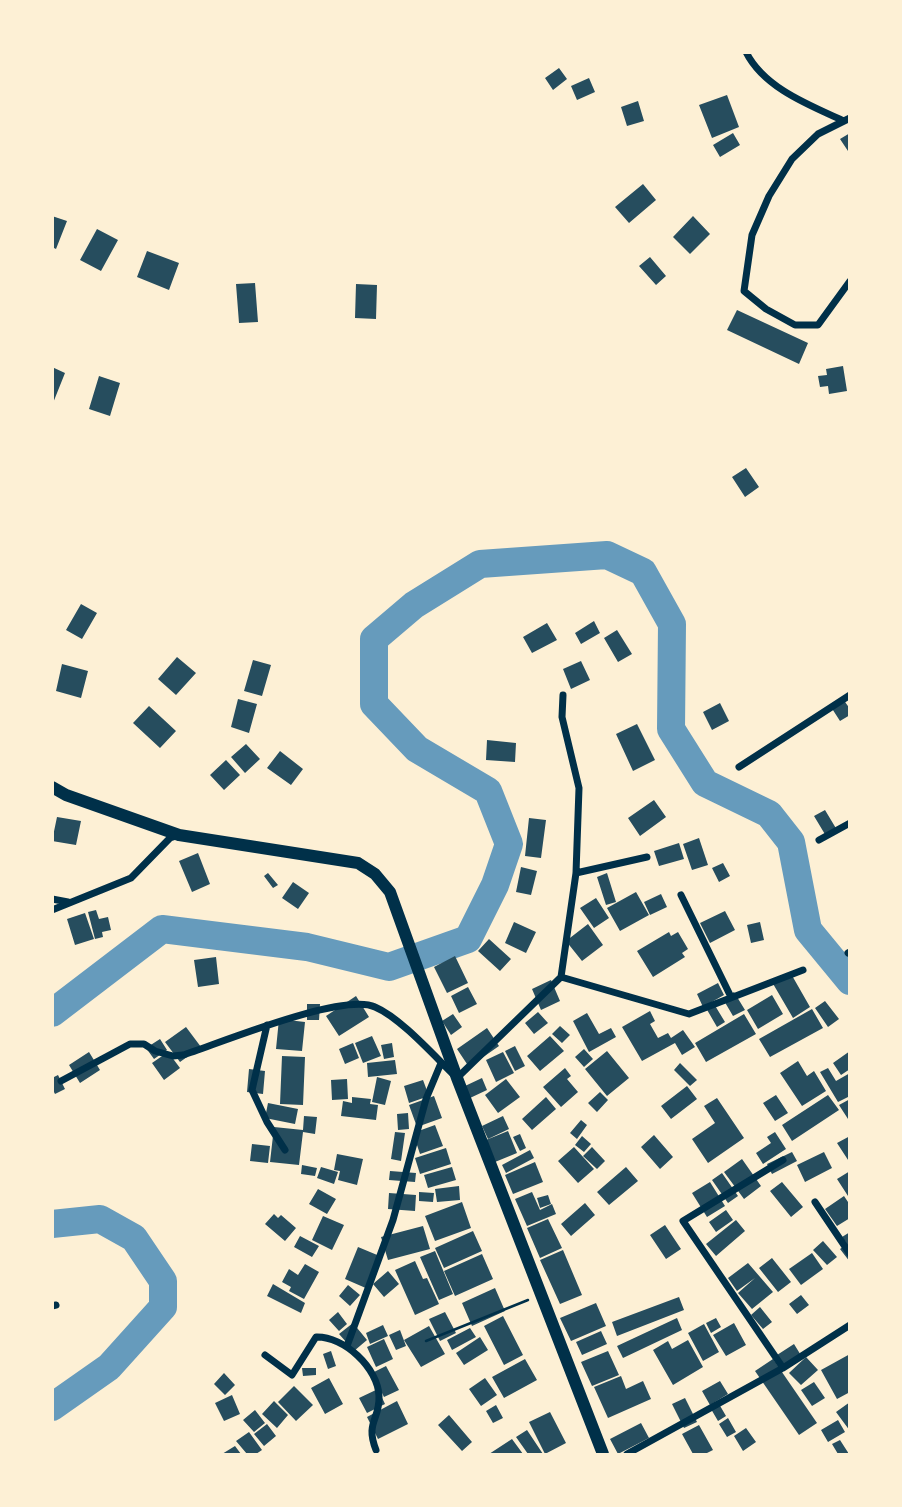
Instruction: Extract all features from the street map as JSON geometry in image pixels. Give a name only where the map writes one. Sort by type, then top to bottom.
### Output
[{"type":"main road","points":[[52,786],[66,795],[179,835],[358,863],[375,874],[390,892],[457,1078],[603,1454]]},
{"type":"street","points":[[746,52],[752,64],[774,84],[807,104],[847,119]]},
{"type":"street","points":[[847,119],[818,134],[792,159],[769,196],[752,235],[744,291],[766,309],[794,325],[818,325],[849,281]]},
{"type":"street","points":[[61,1081],[130,1044],[144,1044],[155,1051],[173,1056],[183,1055],[267,1025],[344,1003],[374,1006],[396,1020],[457,1078],[561,977],[576,873],[579,788],[562,717],[564,695]]},
{"type":"street","points":[[739,767],[849,695]]},
{"type":"street","points":[[819,840],[849,822]]},
{"type":"street","points":[[52,910],[131,878],[170,838],[179,835]]},
{"type":"street","points":[[576,873],[647,857]]},
{"type":"street","points":[[681,895],[731,997]]},
{"type":"street","points":[[52,898],[68,903]]},
{"type":"street","points":[[561,977],[688,1014],[803,970]]},
{"type":"street","points":[[267,1025],[252,1090],[267,1122],[285,1150]]},
{"type":"street","points":[[346,1346],[394,1220],[426,1099],[441,1063]]},
{"type":"street","points":[[783,1160],[683,1221],[783,1368]]},
{"type":"street","points":[[814,1202],[849,1254]]},
{"type":"street","points":[[626,1454],[783,1368],[849,1325]]},
{"type":"street","points":[[265,1354],[292,1375],[316,1337],[324,1337],[346,1346],[371,1371],[379,1396],[370,1430],[376,1450]]},
{"type":"path","points":[[426,1341],[541,1295]]},
{"type":"building","points":[[559,68],[567,79],[553,90],[545,78]]},
{"type":"building","points":[[589,78],[595,92],[577,100],[571,86]]},
{"type":"building","points":[[727,95],[739,127],[712,138],[699,105]]},
{"type":"building","points":[[638,101],[644,121],[627,126],[621,107]]},
{"type":"building","points":[[733,133],[740,145],[720,157],[713,145]]},
{"type":"building","points":[[850,133],[850,154],[840,139]]},
{"type":"building","points":[[643,184],[656,200],[629,223],[615,207]]},
{"type":"building","points":[[52,216],[67,221],[56,249],[52,247]]},
{"type":"building","points":[[693,216],[710,234],[690,254],[673,237]]},
{"type":"building","points":[[97,229],[118,240],[101,271],[80,260]]},
{"type":"building","points":[[147,251],[179,263],[169,290],[137,277]]},
{"type":"building","points":[[650,257],[666,276],[656,285],[639,266]]},
{"type":"building","points":[[255,283],[258,322],[239,323],[236,284]]},
{"type":"building","points":[[356,284],[377,285],[376,319],[355,318]]},
{"type":"building","points":[[737,310],[808,343],[799,364],[727,330]]},
{"type":"building","points":[[843,366],[847,391],[829,394],[828,386],[820,387],[818,376],[827,375],[826,369]]},
{"type":"building","points":[[52,367],[65,373],[53,403],[52,403]]},
{"type":"building","points":[[99,376],[120,383],[110,416],[89,409]]},
{"type":"building","points":[[746,468],[759,487],[745,497],[732,477]]},
{"type":"building","points":[[81,604],[97,613],[82,639],[66,630]]},
{"type":"building","points":[[594,621],[600,633],[581,644],[575,633]]},
{"type":"building","points":[[547,623],[557,640],[532,653],[523,637]]},
{"type":"building","points":[[617,630],[632,654],[618,662],[604,638]]},
{"type":"building","points":[[177,657],[196,673],[176,695],[158,679]]},
{"type":"building","points":[[253,660],[271,665],[262,696],[244,691]]},
{"type":"building","points":[[581,661],[590,680],[571,689],[563,669]]},
{"type":"building","points":[[62,664],[88,671],[81,698],[56,691]]},
{"type":"building","points":[[238,699],[257,704],[249,733],[231,727]]},
{"type":"building","points":[[843,699],[850,709],[850,715],[840,721],[831,707]]},
{"type":"building","points":[[720,703],[729,721],[712,730],[703,712]]},
{"type":"building","points":[[149,706],[176,731],[160,748],[133,723]]},
{"type":"building","points":[[637,724],[655,760],[633,771],[616,734]]},
{"type":"building","points":[[487,740],[516,743],[515,762],[486,760]]},
{"type":"building","points":[[246,744],[260,759],[245,773],[231,757]]},
{"type":"building","points":[[280,751],[303,769],[291,785],[267,768]]},
{"type":"building","points":[[226,760],[240,775],[224,790],[210,775]]},
{"type":"building","points":[[654,800],[666,817],[640,836],[628,818]]},
{"type":"building","points":[[825,810],[837,830],[826,836],[814,816]]},
{"type":"building","points":[[57,817],[81,821],[76,845],[52,841]]},
{"type":"building","points":[[529,818],[546,820],[541,858],[525,856]]},
{"type":"building","points":[[699,838],[708,865],[692,870],[683,844]]},
{"type":"building","points":[[679,843],[684,859],[659,866],[654,851]]},
{"type":"building","points":[[198,853],[210,884],[192,892],[179,861]]},
{"type":"building","points":[[723,863],[730,876],[719,882],[712,868]]},
{"type":"building","points":[[521,867],[537,871],[531,895],[516,892]]},
{"type":"building","points":[[268,873],[278,885],[273,888],[264,876]]},
{"type":"building","points":[[607,873],[616,902],[606,905],[597,877]]},
{"type":"building","points":[[293,882],[309,893],[298,909],[282,898]]},
{"type":"building","points":[[636,892],[649,915],[620,931],[607,908]]},
{"type":"building","points":[[661,894],[667,907],[650,915],[644,902]]},
{"type":"building","points":[[596,898],[609,918],[594,928],[580,908]]},
{"type":"building","points":[[96,910],[99,919],[108,917],[111,930],[102,932],[103,937],[95,939],[88,912]]},
{"type":"building","points":[[725,911],[735,930],[710,943],[700,923]]},
{"type":"building","points":[[85,913],[94,939],[75,945],[67,919]]},
{"type":"building","points":[[514,922],[536,932],[526,953],[505,943]]},
{"type":"building","points":[[760,922],[764,940],[751,943],[747,925]]},
{"type":"building","points":[[588,924],[603,945],[582,961],[566,941]]},
{"type":"building","points":[[669,932],[671,936],[678,932],[688,949],[682,953],[685,957],[653,977],[637,951]]},
{"type":"building","points":[[489,939],[511,959],[500,971],[478,951]]},
{"type":"building","points":[[455,956],[468,983],[447,993],[434,967]]},
{"type":"building","points":[[216,957],[219,984],[198,987],[194,960]]},
{"type":"building","points":[[790,972],[810,1007],[793,1018],[772,982]]},
{"type":"building","points":[[551,980],[560,1001],[541,1010],[532,989]]},
{"type":"building","points":[[718,983],[724,995],[703,1007],[697,994]]},
{"type":"building","points":[[468,987],[477,1004],[459,1013],[451,996]]},
{"type":"building","points":[[734,992],[745,1010],[733,1016],[723,999]]},
{"type":"building","points":[[772,995],[783,1014],[758,1029],[747,1010]]},
{"type":"building","points":[[356,996],[369,1017],[339,1036],[326,1016]]},
{"type":"building","points":[[825,1001],[839,1019],[828,1027],[815,1008]]},
{"type":"building","points":[[307,1004],[320,1004],[319,1020],[307,1020]]},
{"type":"building","points":[[714,1004],[725,1022],[717,1027],[706,1008]]},
{"type":"building","points":[[812,1009],[823,1028],[770,1057],[759,1039]]},
{"type":"building","points":[[650,1011],[655,1021],[650,1024],[658,1038],[668,1033],[671,1038],[683,1030],[695,1047],[682,1055],[675,1043],[642,1061],[622,1027]]},
{"type":"building","points":[[538,1012],[548,1023],[534,1034],[525,1023]]},
{"type":"building","points":[[587,1013],[599,1034],[611,1028],[616,1037],[589,1052],[573,1021]]},
{"type":"building","points":[[453,1014],[462,1027],[451,1035],[442,1021]]},
{"type":"building","points":[[744,1014],[756,1034],[706,1062],[695,1043]]},
{"type":"building","points":[[279,1019],[305,1022],[302,1051],[276,1049]]},
{"type":"building","points":[[560,1026],[570,1035],[562,1043],[552,1034]]},
{"type":"building","points":[[186,1027],[201,1047],[180,1062],[165,1042]]},
{"type":"building","points":[[487,1028],[499,1046],[469,1067],[457,1049]]},
{"type":"building","points":[[372,1036],[381,1056],[363,1063],[355,1043]]},
{"type":"building","points":[[550,1036],[564,1051],[540,1071],[527,1056]]},
{"type":"building","points":[[160,1039],[167,1050],[154,1059],[146,1048]]},
{"type":"building","points":[[353,1043],[359,1058],[345,1064],[339,1049]]},
{"type":"building","points":[[392,1043],[394,1057],[384,1059],[381,1045]]},
{"type":"building","points":[[515,1046],[525,1066],[515,1071],[505,1051]]},
{"type":"building","points":[[584,1049],[593,1059],[584,1067],[575,1057]]},
{"type":"building","points":[[607,1051],[629,1078],[607,1096],[585,1069]]},
{"type":"building","points":[[850,1051],[850,1069],[841,1075],[833,1063]]},
{"type":"building","points":[[89,1052],[100,1070],[80,1083],[69,1065]]},
{"type":"building","points":[[168,1052],[180,1068],[164,1080],[152,1063]]},
{"type":"building","points":[[503,1052],[514,1073],[496,1082],[486,1060]]},
{"type":"building","points":[[282,1056],[305,1057],[303,1105],[280,1104]]},
{"type":"building","points":[[395,1060],[397,1074],[368,1077],[367,1063]]},
{"type":"building","points":[[798,1061],[807,1076],[814,1071],[826,1091],[802,1106],[780,1073]]},
{"type":"building","points":[[680,1063],[697,1080],[690,1086],[674,1070]]},
{"type":"building","points":[[565,1068],[571,1076],[567,1079],[578,1092],[561,1107],[543,1087]]},
{"type":"building","points":[[828,1068],[836,1081],[850,1073],[850,1096],[838,1102],[820,1072]]},
{"type":"building","points":[[249,1069],[265,1071],[263,1094],[247,1092]]},
{"type":"building","points":[[58,1075],[65,1089],[55,1094],[52,1078]]},
{"type":"building","points":[[377,1077],[391,1081],[385,1105],[372,1102]]},
{"type":"building","points":[[482,1078],[487,1090],[470,1098],[465,1086]]},
{"type":"building","points":[[347,1079],[348,1099],[332,1100],[331,1080]]},
{"type":"building","points":[[506,1079],[520,1097],[498,1113],[485,1095]]},
{"type":"building","points":[[423,1080],[429,1096],[409,1103],[404,1086]]},
{"type":"building","points":[[687,1086],[697,1099],[671,1119],[661,1106]]},
{"type":"building","points":[[600,1092],[608,1100],[597,1112],[588,1103]]},
{"type":"building","points":[[776,1095],[788,1113],[775,1121],[763,1103]]},
{"type":"building","points":[[828,1095],[839,1110],[792,1141],[782,1125]]},
{"type":"building","points":[[434,1096],[442,1118],[417,1127],[409,1105]]},
{"type":"building","points":[[352,1097],[371,1099],[370,1104],[378,1105],[376,1120],[341,1116],[343,1101],[352,1103]]},
{"type":"building","points":[[546,1097],[556,1109],[532,1130],[522,1119]]},
{"type":"building","points":[[717,1098],[744,1138],[708,1163],[692,1139],[715,1123],[704,1106]]},
{"type":"building","points":[[850,1099],[850,1118],[848,1119],[839,1105]]},
{"type":"building","points":[[268,1103],[298,1109],[295,1124],[265,1118]]},
{"type":"building","points":[[408,1113],[409,1129],[398,1130],[397,1114]]},
{"type":"building","points":[[304,1116],[317,1117],[315,1134],[303,1132],[299,1165],[270,1162],[274,1127],[303,1130]]},
{"type":"building","points":[[503,1116],[509,1129],[488,1139],[482,1126]]},
{"type":"building","points":[[581,1120],[587,1125],[577,1139],[570,1133]]},
{"type":"building","points":[[435,1125],[443,1146],[420,1154],[413,1133]]},
{"type":"building","points":[[508,1131],[517,1153],[495,1162],[486,1140]]},
{"type":"building","points":[[395,1132],[405,1133],[401,1161],[391,1159]]},
{"type":"building","points":[[775,1132],[786,1149],[763,1164],[756,1153],[771,1143],[767,1137]]},
{"type":"building","points":[[520,1134],[526,1148],[520,1151],[513,1137]]},
{"type":"building","points":[[654,1135],[673,1157],[660,1169],[641,1147]]},
{"type":"building","points":[[582,1136],[591,1144],[584,1152],[575,1145]]},
{"type":"building","points":[[850,1136],[850,1163],[837,1143]]},
{"type":"building","points":[[252,1144],[270,1146],[268,1163],[250,1161]]},
{"type":"building","points":[[574,1147],[594,1169],[578,1183],[558,1161]]},
{"type":"building","points":[[592,1147],[605,1161],[597,1169],[583,1156]]},
{"type":"building","points":[[446,1148],[451,1164],[420,1174],[415,1158]]},
{"type":"building","points":[[530,1150],[534,1158],[506,1173],[502,1165]]},
{"type":"building","points":[[792,1152],[797,1161],[772,1174],[767,1164]]},
{"type":"building","points":[[824,1152],[832,1168],[805,1182],[797,1165]]},
{"type":"building","points":[[337,1154],[363,1159],[357,1185],[338,1180],[340,1171],[334,1170]]},
{"type":"building","points":[[742,1159],[761,1186],[744,1199],[724,1172]]},
{"type":"building","points":[[535,1162],[543,1182],[513,1194],[505,1175]]},
{"type":"building","points":[[302,1165],[317,1168],[315,1176],[301,1174]]},
{"type":"building","points":[[321,1167],[338,1172],[334,1184],[317,1178]]},
{"type":"building","points":[[452,1167],[456,1180],[428,1188],[424,1175]]},
{"type":"building","points":[[626,1167],[638,1181],[609,1205],[597,1192]]},
{"type":"building","points":[[390,1171],[416,1173],[415,1182],[389,1180]]},
{"type":"building","points":[[850,1171],[850,1195],[848,1196],[837,1179]]},
{"type":"building","points":[[722,1173],[738,1196],[728,1203],[712,1180]]},
{"type":"building","points":[[710,1182],[725,1206],[707,1217],[692,1193]]},
{"type":"building","points":[[782,1182],[803,1207],[791,1217],[770,1191]]},
{"type":"building","points":[[459,1186],[460,1200],[437,1202],[435,1189]]},
{"type":"building","points":[[318,1189],[336,1199],[327,1214],[309,1204]]},
{"type":"building","points":[[419,1192],[434,1193],[433,1202],[419,1201]]},
{"type":"building","points":[[532,1192],[540,1210],[552,1204],[556,1214],[527,1226],[515,1199]]},
{"type":"building","points":[[389,1193],[416,1195],[415,1211],[388,1209]]},
{"type":"building","points":[[548,1195],[551,1204],[540,1208],[537,1198]]},
{"type":"building","points":[[844,1196],[850,1205],[850,1218],[837,1226],[825,1209]]},
{"type":"building","points":[[462,1202],[471,1228],[435,1241],[425,1216]]},
{"type":"building","points":[[585,1203],[595,1215],[571,1236],[561,1224]]},
{"type":"building","points":[[726,1210],[733,1220],[716,1232],[709,1222]]},
{"type":"building","points":[[274,1214],[278,1218],[281,1215],[296,1228],[285,1241],[265,1224]]},
{"type":"building","points":[[323,1216],[344,1225],[332,1250],[312,1240]]},
{"type":"building","points":[[548,1219],[562,1248],[540,1258],[527,1228]]},
{"type":"building","points":[[736,1220],[745,1231],[716,1256],[706,1244]]},
{"type":"building","points":[[665,1225],[681,1249],[666,1259],[650,1235]]},
{"type":"building","points":[[423,1226],[430,1249],[388,1260],[381,1237]]},
{"type":"building","points":[[473,1231],[482,1251],[444,1268],[435,1248]]},
{"type":"building","points":[[850,1232],[850,1262],[840,1249],[847,1244],[842,1237]]},
{"type":"building","points":[[300,1236],[319,1246],[312,1257],[294,1247]]},
{"type":"building","points":[[823,1241],[837,1257],[827,1265],[813,1250]]},
{"type":"building","points":[[358,1247],[382,1257],[368,1289],[345,1279]]},
{"type":"building","points":[[563,1250],[582,1295],[560,1304],[540,1260]]},
{"type":"building","points":[[435,1251],[453,1294],[439,1300],[420,1257]]},
{"type":"building","points":[[812,1253],[823,1269],[801,1285],[789,1269]]},
{"type":"building","points":[[482,1254],[493,1279],[455,1296],[444,1271]]},
{"type":"building","points":[[772,1258],[791,1282],[778,1292],[759,1268]]},
{"type":"building","points":[[415,1261],[423,1279],[427,1278],[439,1304],[415,1315],[395,1270]]},
{"type":"building","points":[[748,1263],[773,1292],[752,1309],[738,1293],[755,1278],[737,1291],[728,1278]]},
{"type":"building","points":[[305,1264],[319,1272],[304,1299],[289,1291],[291,1287],[282,1282],[289,1269],[298,1275]]},
{"type":"building","points":[[388,1271],[399,1284],[384,1297],[373,1284]]},
{"type":"building","points":[[273,1284],[305,1303],[301,1313],[267,1296]]},
{"type":"building","points":[[348,1285],[360,1295],[350,1306],[339,1296]]},
{"type":"building","points":[[495,1288],[505,1311],[472,1326],[462,1303]]},
{"type":"building","points":[[801,1295],[809,1305],[797,1314],[789,1304]]},
{"type":"building","points":[[679,1297],[684,1310],[617,1336],[612,1322]]},
{"type":"building","points":[[596,1303],[606,1326],[571,1341],[560,1318]]},
{"type":"building","points":[[760,1307],[772,1322],[763,1329],[751,1315]]},
{"type":"building","points":[[338,1312],[347,1324],[339,1331],[329,1320]]},
{"type":"building","points":[[445,1312],[456,1333],[440,1341],[429,1319]]},
{"type":"building","points":[[503,1316],[523,1355],[504,1365],[484,1326]]},
{"type":"building","points":[[677,1318],[682,1330],[623,1358],[617,1346]]},
{"type":"building","points":[[716,1318],[721,1327],[711,1333],[706,1323]]},
{"type":"building","points":[[353,1323],[367,1340],[354,1351],[339,1334]]},
{"type":"building","points":[[734,1323],[746,1345],[726,1356],[713,1335]]},
{"type":"building","points":[[704,1324],[719,1352],[703,1361],[688,1333]]},
{"type":"building","points":[[383,1325],[388,1336],[370,1344],[366,1333]]},
{"type":"building","points":[[429,1326],[445,1354],[421,1367],[404,1340]]},
{"type":"building","points":[[470,1328],[476,1337],[452,1350],[447,1340]]},
{"type":"building","points":[[400,1330],[406,1346],[396,1350],[389,1335]]},
{"type":"building","points":[[601,1331],[607,1344],[582,1355],[576,1342]]},
{"type":"building","points":[[480,1337],[488,1350],[464,1365],[456,1353]]},
{"type":"building","points":[[384,1339],[393,1359],[376,1367],[367,1347]]},
{"type":"building","points":[[688,1340],[703,1367],[673,1385],[653,1350],[668,1341],[672,1349]]},
{"type":"building","points":[[794,1344],[802,1357],[786,1368],[777,1355]]},
{"type":"building","points":[[331,1351],[336,1366],[328,1369],[323,1354]]},
{"type":"building","points":[[608,1351],[619,1375],[592,1386],[581,1362]]},
{"type":"building","points":[[850,1354],[850,1392],[837,1399],[821,1370]]},
{"type":"building","points":[[806,1357],[818,1370],[801,1385],[789,1373]]},
{"type":"building","points":[[525,1359],[537,1380],[504,1398],[492,1377]]},
{"type":"building","points":[[773,1359],[817,1423],[799,1435],[755,1371]]},
{"type":"building","points":[[386,1366],[399,1390],[384,1397],[372,1373]]},
{"type":"building","points":[[302,1368],[316,1368],[316,1375],[303,1376]]},
{"type":"building","points":[[224,1373],[235,1385],[225,1395],[214,1384]]},
{"type":"building","points":[[621,1376],[626,1389],[643,1381],[651,1399],[608,1418],[594,1387]]},
{"type":"building","points":[[329,1378],[343,1404],[325,1414],[311,1388]]},
{"type":"building","points":[[485,1378],[497,1395],[481,1406],[469,1389]]},
{"type":"building","points":[[720,1381],[728,1394],[710,1405],[702,1391]]},
{"type":"building","points":[[814,1382],[825,1398],[812,1406],[801,1390]]},
{"type":"building","points":[[294,1386],[313,1405],[296,1421],[278,1402]]},
{"type":"building","points":[[378,1389],[385,1404],[367,1413],[359,1398]]},
{"type":"building","points":[[232,1395],[240,1414],[224,1421],[215,1403]]},
{"type":"building","points":[[685,1398],[697,1422],[684,1428],[672,1404]]},
{"type":"building","points":[[274,1401],[288,1415],[277,1428],[262,1414]]},
{"type":"building","points":[[397,1401],[408,1424],[378,1439],[367,1417]]},
{"type":"building","points":[[850,1402],[850,1431],[836,1412]]},
{"type":"building","points":[[719,1404],[726,1416],[718,1421],[711,1409]]},
{"type":"building","points":[[496,1405],[503,1418],[493,1423],[486,1411]]},
{"type":"building","points":[[255,1410],[265,1423],[254,1432],[243,1420]]},
{"type":"building","points":[[550,1412],[566,1443],[545,1454],[529,1422]]},
{"type":"building","points":[[449,1415],[472,1442],[462,1451],[438,1425]]},
{"type":"building","points":[[728,1418],[736,1432],[727,1437],[719,1424]]},
{"type":"building","points":[[838,1420],[845,1432],[828,1442],[821,1430]]},
{"type":"building","points":[[641,1423],[649,1438],[618,1454],[610,1439]]},
{"type":"building","points":[[267,1424],[276,1436],[264,1446],[254,1434]]},
{"type":"building","points":[[699,1425],[713,1450],[705,1454],[693,1454],[682,1434]]},
{"type":"building","points":[[746,1428],[756,1442],[743,1451],[734,1436]]},
{"type":"building","points":[[527,1430],[543,1454],[528,1454],[516,1437]]},
{"type":"building","points":[[249,1432],[262,1450],[256,1454],[247,1454],[236,1441]]},
{"type":"building","points":[[512,1439],[523,1454],[489,1454]]},
{"type":"building","points":[[840,1440],[849,1454],[838,1454],[832,1444]]},
{"type":"building","points":[[235,1446],[241,1454],[222,1454]]},
{"type":"waterway","points":[[52,1013],[162,929],[307,947],[389,967],[468,939],[495,885],[509,844],[488,791],[417,749],[374,704],[374,639],[414,605],[480,564],[607,555],[643,572],[672,624],[671,729],[705,783],[769,814],[791,842],[808,930],[850,981]]},
{"type":"waterway","points":[[52,1224],[100,1219],[134,1238],[163,1281],[163,1307],[109,1367],[52,1407]]}]
